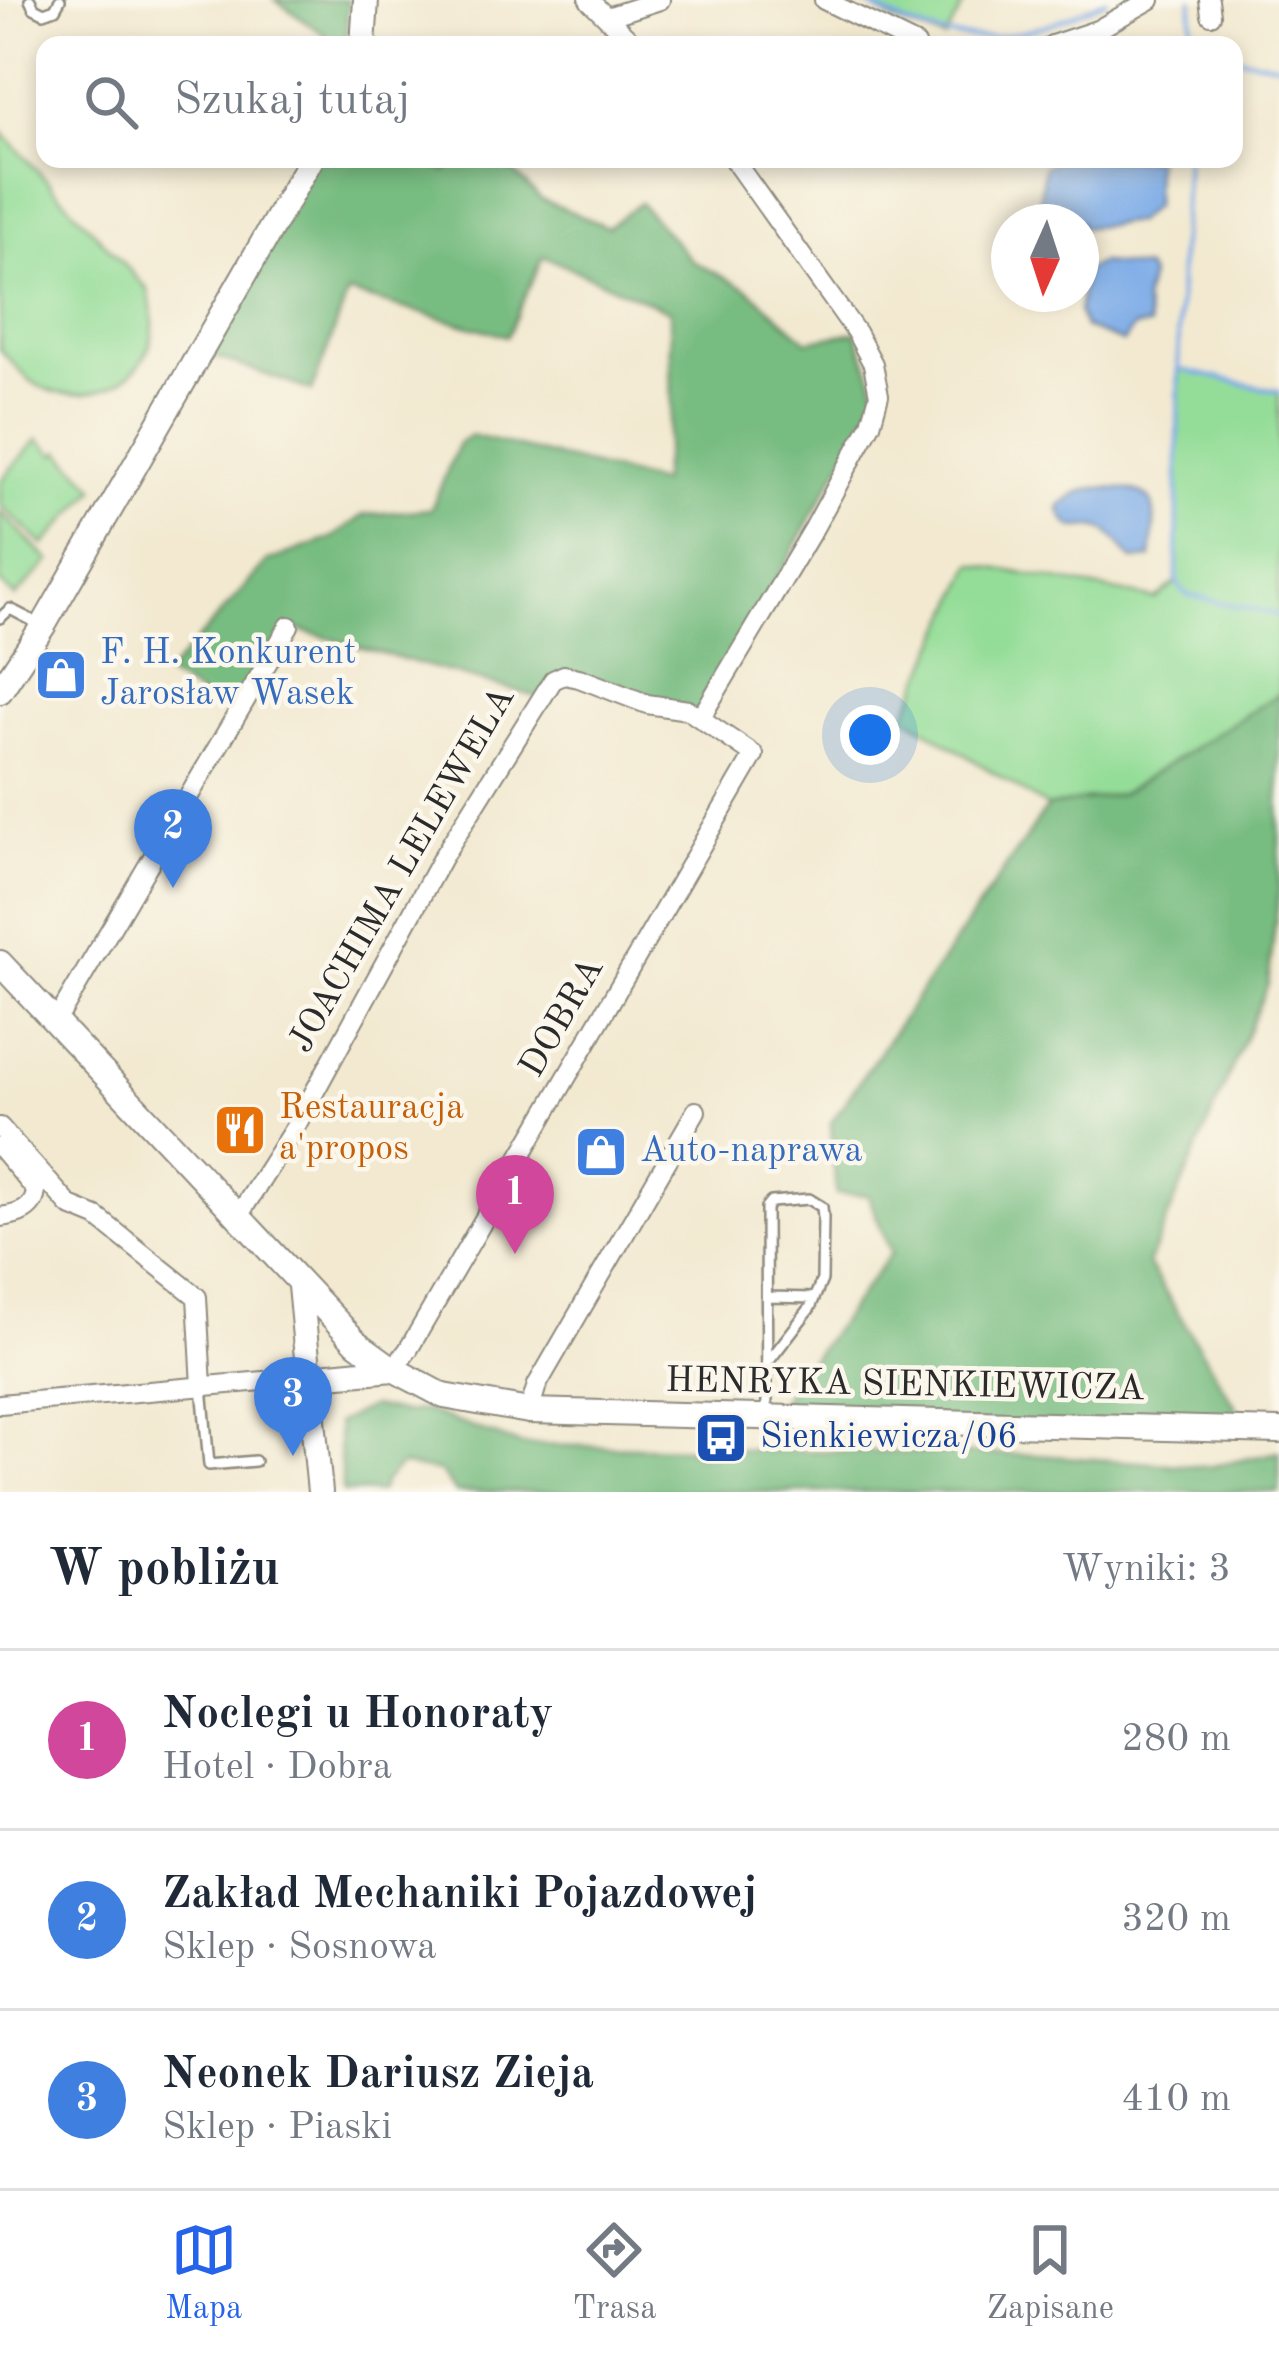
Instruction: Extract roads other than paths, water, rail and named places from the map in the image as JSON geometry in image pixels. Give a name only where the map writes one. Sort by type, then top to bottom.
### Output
[{"type":"main road","points":[[363,36],[366,0]]},
{"type":"main road","points":[[3,683],[43,626],[306,168]]},
{"type":"main road","name":"HENRYKA SIENKIEWICZA","points":[[0,947],[33,997]]},
{"type":"main road","name":"HENRYKA SIENKIEWICZA","points":[[0,963],[357,1343],[444,1396],[529,1412],[1279,1431]]},
{"type":"main road","points":[[300,1286],[320,1492]]},
{"type":"main road","points":[[309,1377],[327,1313]]},
{"type":"main road","points":[[309,1377],[393,1369]]},
{"type":"street","points":[[590,0],[626,36]]},
{"type":"street","points":[[607,16],[660,0]]},
{"type":"street","points":[[824,0],[898,36]]},
{"type":"street","points":[[1077,36],[1150,0]]},
{"type":"street","points":[[700,717],[814,528],[871,424],[879,395],[873,364],[856,332],[739,168]]},
{"type":"street","points":[[57,1020],[289,626]]},
{"type":"street","name":"DOBRA","points":[[393,1369],[754,755],[688,710],[647,704],[579,679],[553,680]]},
{"type":"street","name":"JOACHIMA LELEWELA","points":[[237,1218],[297,1124],[442,858],[553,680]]},
{"type":"street","points":[[529,1412],[537,1385],[696,1111]]},
{"type":"street","points":[[0,1126],[70,1206],[97,1217],[197,1298],[202,1386]]},
{"type":"street","points":[[0,1147],[36,1190],[28,1209],[0,1217]]},
{"type":"street","points":[[0,1404],[309,1377]]},
{"type":"lane","points":[[30,0],[44,13],[56,9],[60,0]]},
{"type":"lane","points":[[0,618],[10,609],[43,626]]},
{"type":"lane","points":[[767,1419],[766,1208],[770,1202],[809,1199],[822,1208],[824,1217],[822,1280],[770,1361]]},
{"type":"lane","points":[[769,1297],[814,1298]]},
{"type":"lane","points":[[202,1386],[209,1465],[255,1461]]},
{"type":"water","points":[[1044,168],[1155,168],[1154,206],[1135,222],[1099,226],[1099,204],[1039,204]]},
{"type":"water","points":[[1099,264],[1145,268],[1150,276],[1144,300],[1149,326],[1133,328],[1123,342],[1085,328],[1078,312],[1099,312]]},
{"type":"water","points":[[1096,488],[1133,491],[1150,501],[1154,510],[1151,558],[1133,560],[1106,531],[1068,525],[1059,507],[1079,492]]},
{"type":"waterway","points":[[861,0],[894,18],[954,36]]},
{"type":"waterway","points":[[1002,36],[1041,27],[1106,0]]},
{"type":"waterway","points":[[1192,0],[1192,36]]},
{"type":"waterway","points":[[1243,58],[1279,64]]},
{"type":"waterway","points":[[1185,168],[1179,271],[1177,583],[1187,595],[1279,615]]},
{"type":"waterway","points":[[1179,369],[1279,392]]},
{"type":"place","name":"F. H. Konkurent Jarosław Wasek","points":[[61,675]]},
{"type":"place","name":"Zakład Mechaniki Pojazdowej","points":[[173,888]]},
{"type":"place","name":"Restauracja a'propos","points":[[240,1130]]},
{"type":"place","name":"Auto-naprawa","points":[[601,1152]]},
{"type":"place","name":"Noclegi u Honoraty","points":[[515,1254]]},
{"type":"place","name":"Sienkiewicza/06","points":[[721,1438]]},
{"type":"place","name":"Neonek Dariusz Zieja","points":[[293,1456]]}]
